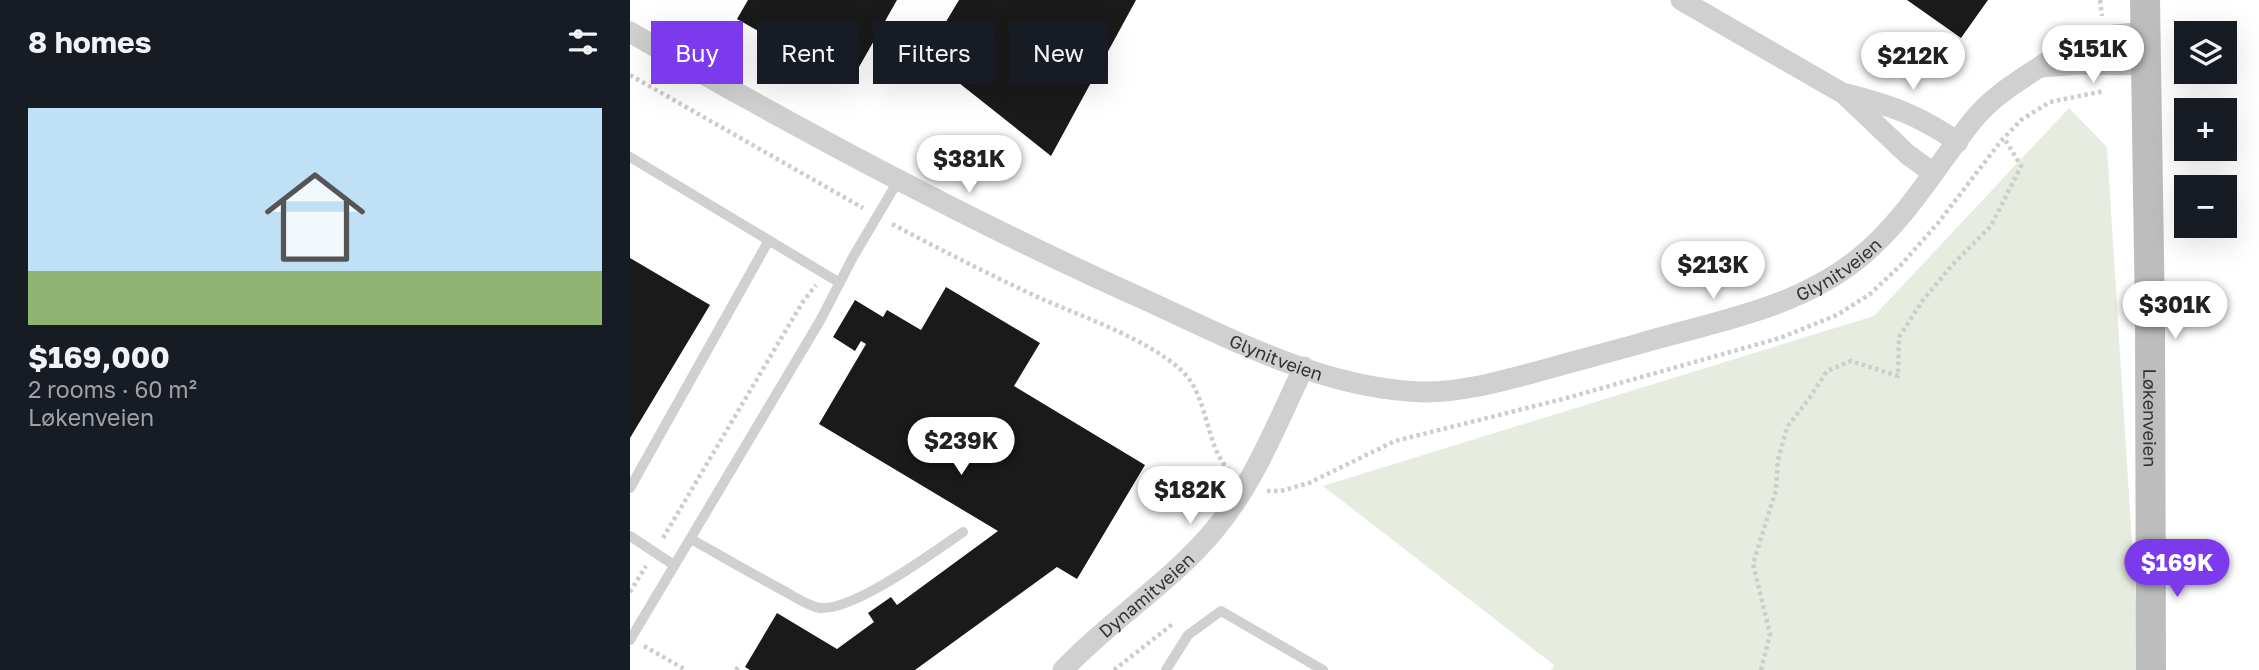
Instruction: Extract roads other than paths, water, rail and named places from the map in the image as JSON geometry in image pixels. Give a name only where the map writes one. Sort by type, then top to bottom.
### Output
[{"type":"main road","name":"Løkenveien","points":[[2145,0],[2150,319],[2151,670]]},
{"type":"street","points":[[1681,0],[1844,94],[1907,154],[1933,173]]},
{"type":"street","name":"Glynitveien","points":[[630,32],[898,181],[1081,272],[1304,368],[1360,385],[1432,392],[1501,381],[1758,310],[1805,293],[1847,267],[1889,229],[1976,117],[1997,96],[2018,80],[2081,42],[2105,35],[2146,33]]},
{"type":"street","name":"Glynitveien","points":[[2039,67],[2079,64],[2146,65]]},
{"type":"street","points":[[1844,94],[1894,106],[1935,126],[1958,142]]},
{"type":"street","name":"Dynamitveien","points":[[1063,670],[1101,632],[1172,573],[1217,526],[1248,481],[1304,368]]},
{"type":"lane","points":[[630,157],[840,283]]},
{"type":"lane","points":[[630,639],[821,319],[898,181]]},
{"type":"lane","points":[[630,488],[769,240]]},
{"type":"lane","points":[[691,539],[774,586],[820,608],[839,605],[887,584],[963,533]]},
{"type":"lane","points":[[630,536],[674,565]]},
{"type":"lane","points":[[1166,670],[1188,635],[1220,611],[1323,670]]}]
